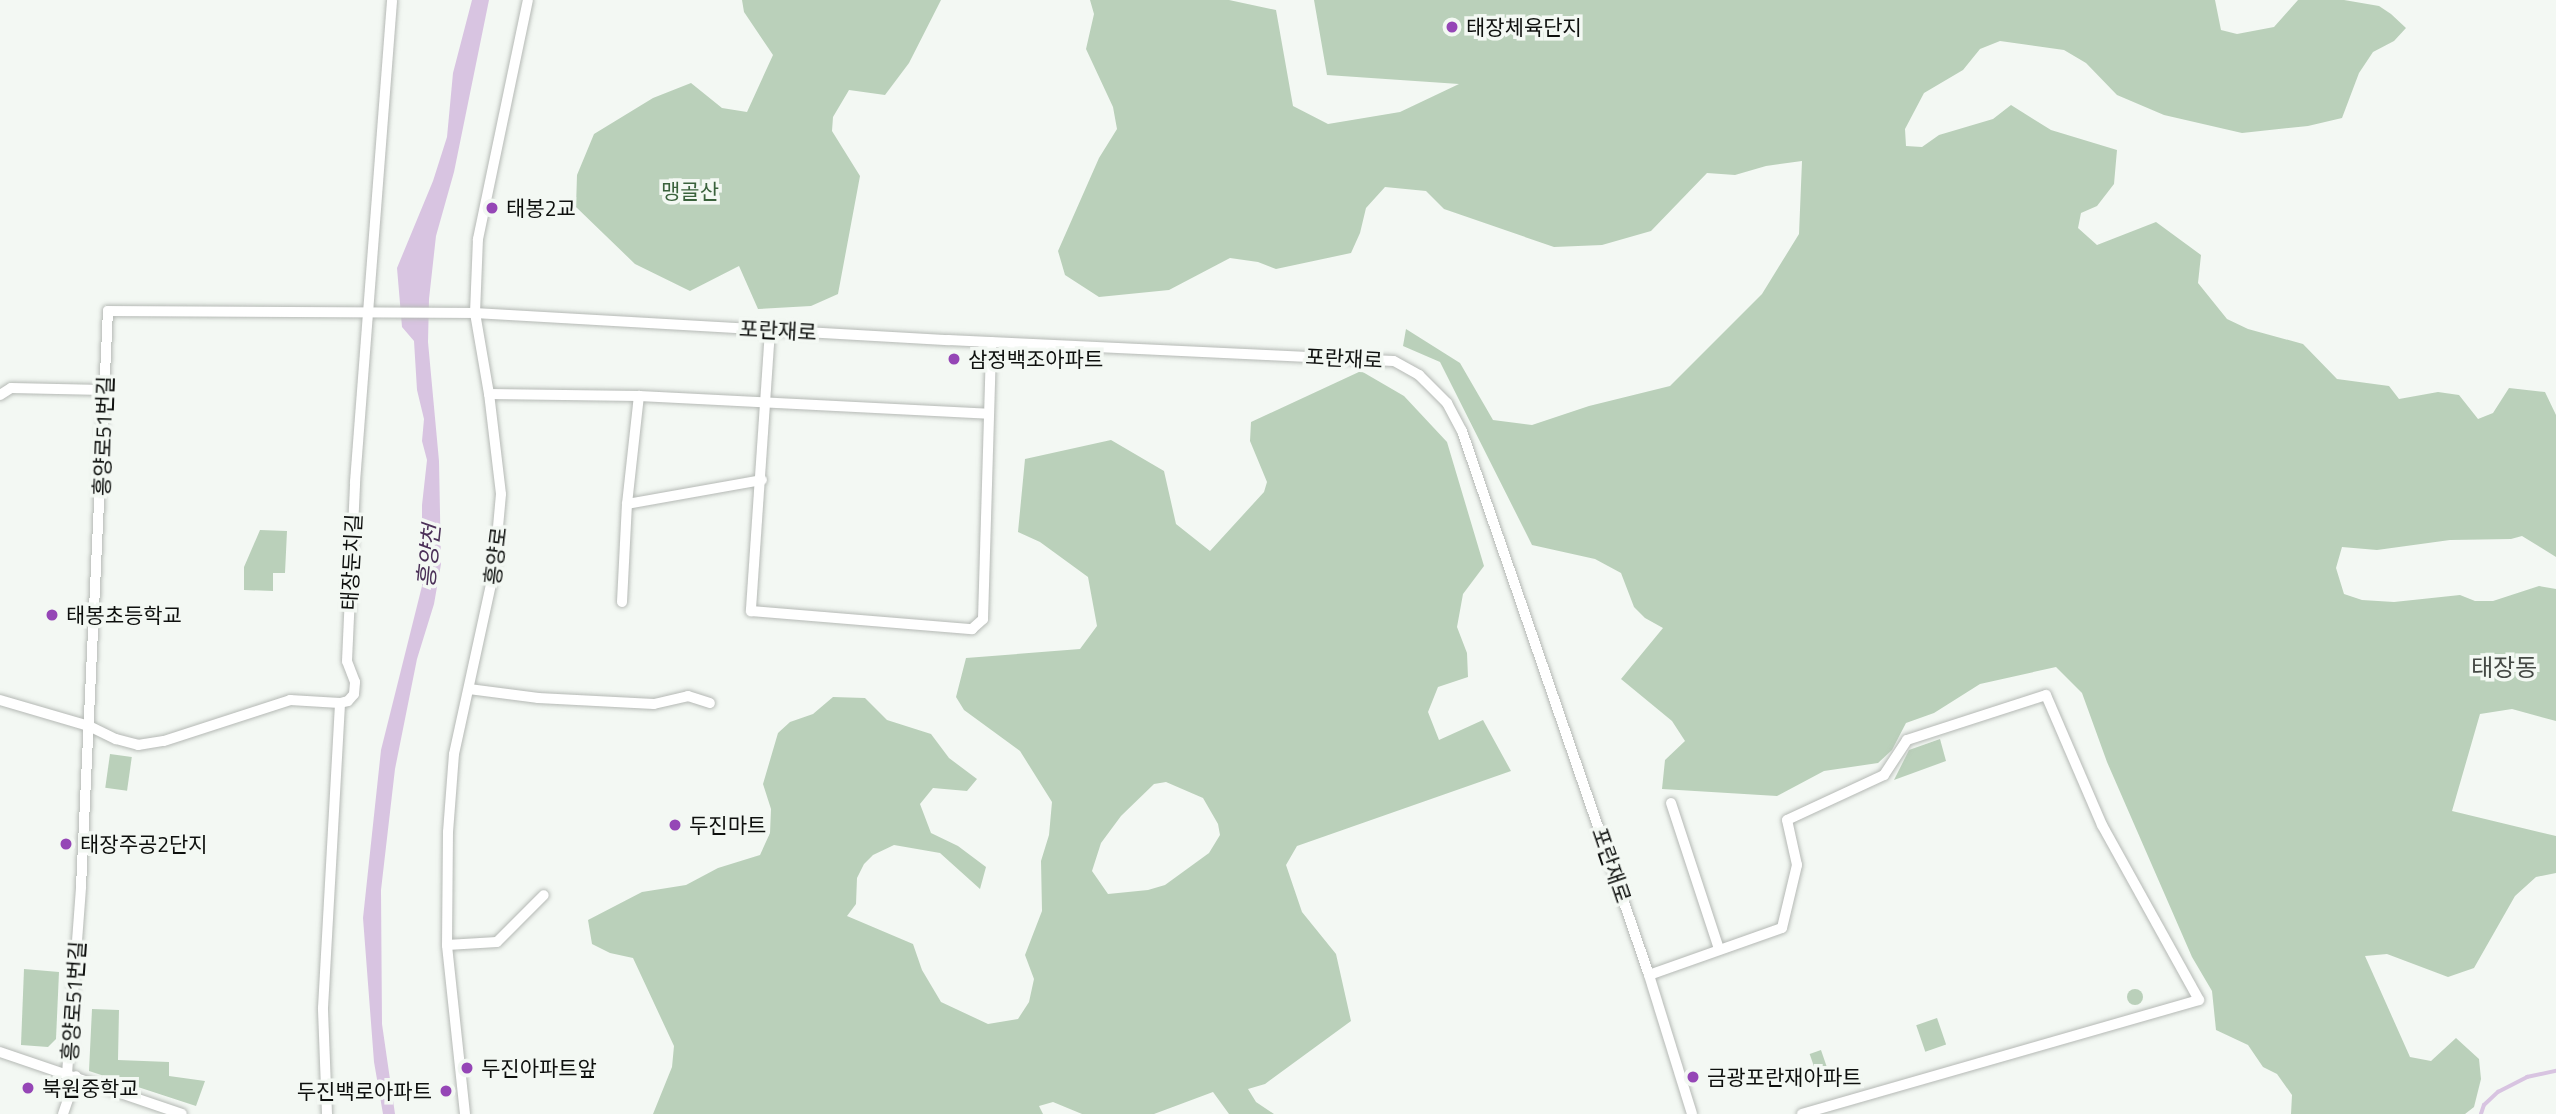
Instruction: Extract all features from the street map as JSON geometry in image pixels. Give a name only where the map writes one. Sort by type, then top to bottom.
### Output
[{"type":"street","name":"태장둔치길","points":[[327,1114],[323,1008],[340,703],[348,701],[354,694],[355,682],[347,661],[366,313],[391,0]]},
{"type":"street","name":"흥양로","points":[[464,1114],[447,945],[448,832],[454,754],[494,570],[501,494],[489,394],[475,313],[478,239],[528,0]]},
{"type":"street","name":"흥양로51번길","points":[[71,1075],[107,316],[112,309],[366,313]]},
{"type":"street","points":[[366,313],[475,313]]},
{"type":"street","name":"포란재로","points":[[475,313],[991,342],[1394,360],[1419,375],[1447,403],[1462,431],[1649,975],[1692,1114]]},
{"type":"street","points":[[770,330],[762,480],[751,611],[972,629],[983,619],[991,342]]},
{"type":"street","points":[[0,395],[11,388],[104,390]]},
{"type":"street","points":[[489,394],[765,401],[989,414]]},
{"type":"street","points":[[622,603],[627,504],[639,396]]},
{"type":"street","points":[[627,504],[762,480]]},
{"type":"street","points":[[469,688],[538,698],[653,704],[688,696],[710,703]]},
{"type":"street","points":[[1649,975],[1719,948],[1782,928],[1797,865],[1787,820],[1884,775],[1907,740],[2046,695],[2102,825],[2199,1000],[1802,1114]]},
{"type":"street","points":[[0,700],[89,726],[116,739],[138,745],[164,741],[290,700],[340,703]]},
{"type":"street","points":[[1671,803],[1719,948]]},
{"type":"street","points":[[447,945],[497,942],[544,895]]},
{"type":"street","name":"흥양로51번길","points":[[0,1052],[182,1114]]},
{"type":"street","points":[[63,1114],[71,1075]]},
{"type":"green space","name":"맹골산","points":[[742,0],[941,0],[909,63],[885,95],[849,90],[833,117],[832,131],[860,176],[838,294],[811,306],[758,309],[739,266],[690,291],[635,264],[576,207],[577,175],[594,134],[653,98],[691,83],[722,108],[747,112],[773,55],[744,12]]},
{"type":"green space","points":[[1090,0],[1229,0],[1276,10],[1293,106],[1328,124],[1400,112],[1459,84],[1327,75],[1314,0],[2215,0],[2221,30],[2237,34],[2274,27],[2298,0],[2344,0],[2379,6],[2391,14],[2406,28],[2394,41],[2373,52],[2359,73],[2342,118],[2308,126],[2242,133],[2164,115],[2117,95],[2086,63],[2064,50],[2000,41],[1980,49],[1963,70],[1924,93],[1905,129],[1906,146],[1922,147],[1939,135],[1993,119],[2011,105],[2051,130],[2117,150],[2114,184],[2097,206],[2081,213],[2078,228],[2097,245],[2156,222],[2201,255],[2198,283],[2227,319],[2248,329],[2303,344],[2337,379],[2389,386],[2399,399],[2438,392],[2459,395],[2478,419],[2493,413],[2509,388],[2545,392],[2556,415],[2556,557],[2522,536],[2511,539],[2450,540],[2377,550],[2342,547],[2336,568],[2344,594],[2362,600],[2394,602],[2460,595],[2475,601],[2493,601],[2539,586],[2556,589],[2556,721],[2512,709],[2480,714],[2452,811],[2556,836],[2556,873],[2536,877],[2515,896],[2474,968],[2448,977],[2387,954],[2365,956],[2410,1057],[2431,1061],[2456,1038],[2479,1059],[2481,1079],[2474,1107],[2465,1114],[2291,1114],[2292,1095],[2277,1074],[2263,1067],[2248,1045],[2216,1030],[2212,991],[2192,957],[2107,762],[2082,693],[2056,667],[1980,684],[1934,713],[1906,723],[1892,750],[1878,763],[1824,771],[1777,796],[1662,789],[1665,760],[1685,741],[1672,721],[1621,679],[1663,628],[1645,618],[1634,607],[1621,573],[1595,559],[1532,545],[1440,362],[1403,346],[1406,329],[1460,363],[1493,420],[1532,425],[1589,406],[1670,386],[1762,294],[1799,234],[1802,161],[1766,166],[1735,175],[1707,173],[1651,231],[1602,245],[1554,247],[1444,209],[1426,191],[1385,187],[1366,208],[1360,233],[1351,253],[1276,269],[1258,262],[1230,258],[1169,290],[1099,297],[1065,275],[1058,251],[1099,158],[1117,129],[1113,107],[1086,49],[1094,14]]},
{"type":"green space","points":[[1361,371],[1404,396],[1447,442],[1484,566],[1463,594],[1457,627],[1467,653],[1468,677],[1438,687],[1428,712],[1439,740],[1483,720],[1511,771],[1297,846],[1286,865],[1302,912],[1336,954],[1351,1021],[1265,1084],[1248,1089],[1256,1102],[1274,1114],[1229,1114],[1213,1092],[1154,1114],[1082,1114],[1053,1102],[1039,1106],[1043,1114],[653,1114],[672,1067],[674,1046],[633,958],[610,953],[592,944],[588,920],[642,892],[686,885],[718,868],[760,855],[770,833],[771,809],[763,784],[778,733],[790,722],[813,714],[833,697],[865,698],[887,720],[931,734],[949,758],[977,779],[967,791],[933,788],[920,804],[931,833],[958,846],[986,867],[980,889],[940,853],[894,845],[873,855],[864,864],[857,878],[856,904],[847,916],[913,944],[922,970],[941,1002],[988,1024],[1018,1019],[1029,1002],[1034,979],[1025,955],[1042,911],[1041,861],[1049,835],[1052,802],[1020,751],[964,710],[956,697],[966,658],[1080,649],[1097,626],[1088,577],[1040,542],[1018,532],[1025,459],[1111,440],[1164,471],[1176,524],[1210,551],[1264,492],[1267,482],[1250,441],[1251,422]],"holes":[[[1166,782],[1203,798],[1218,824],[1220,835],[1209,853],[1165,885],[1148,890],[1108,894],[1092,871],[1101,843],[1121,816],[1154,784]]]},
{"type":"green space","points":[[260,530],[287,531],[285,573],[273,573],[273,591],[244,590],[244,567]]},
{"type":"green space","points":[[1940,739],[1946,761],[1894,780],[1909,750]]},
{"type":"green space","points":[[110,754],[132,757],[127,791],[105,788]]},
{"type":"green space","points":[[24,969],[59,972],[56,1039],[48,1047],[21,1045]]},
{"type":"green space","points":[[2132,989],[2138,989],[2143,997],[2141,1003],[2132,1005],[2127,1000],[2127,994]]},
{"type":"green space","points":[[92,1009],[119,1010],[118,1060],[169,1062],[169,1076],[205,1081],[196,1106],[89,1071]]},
{"type":"green space","points":[[1937,1018],[1946,1044],[1925,1052],[1916,1025]]},
{"type":"green space","points":[[1821,1050],[1832,1082],[1821,1086],[1810,1054]]},
{"type":"water","name":"흥양천","points":[[472,0],[489,0],[454,172],[436,236],[429,299],[428,342],[439,461],[441,564],[434,604],[417,659],[395,769],[381,890],[382,1024],[395,1114],[383,1114],[374,1062],[363,918],[381,750],[422,586],[422,505],[427,460],[422,441],[424,419],[417,390],[414,341],[402,327],[397,268],[433,181],[447,137],[453,73]]},
{"type":"waterway","points":[[2481,1114],[2484,1105],[2498,1092],[2527,1077],[2556,1071]]},
{"type":"place","name":"태장체육단지","points":[[1452,27]]},
{"type":"place","name":"태봉2교","points":[[492,208]]},
{"type":"place","name":"삼정백조아파트","points":[[954,359]]},
{"type":"place","name":"태봉초등학교","points":[[52,615]]},
{"type":"place","name":"두진마트","points":[[675,825]]},
{"type":"place","name":"태장주공2단지","points":[[66,844]]},
{"type":"place","name":"두진아파트앞","points":[[467,1068]]},
{"type":"place","name":"금광포란재아파트","points":[[1693,1077]]},
{"type":"place","name":"북원중학교","points":[[28,1088]]},
{"type":"place","name":"두진백로아파트","points":[[446,1091]]},
{"type":"district","name":"태장동","points":[[2504,668]]}]
